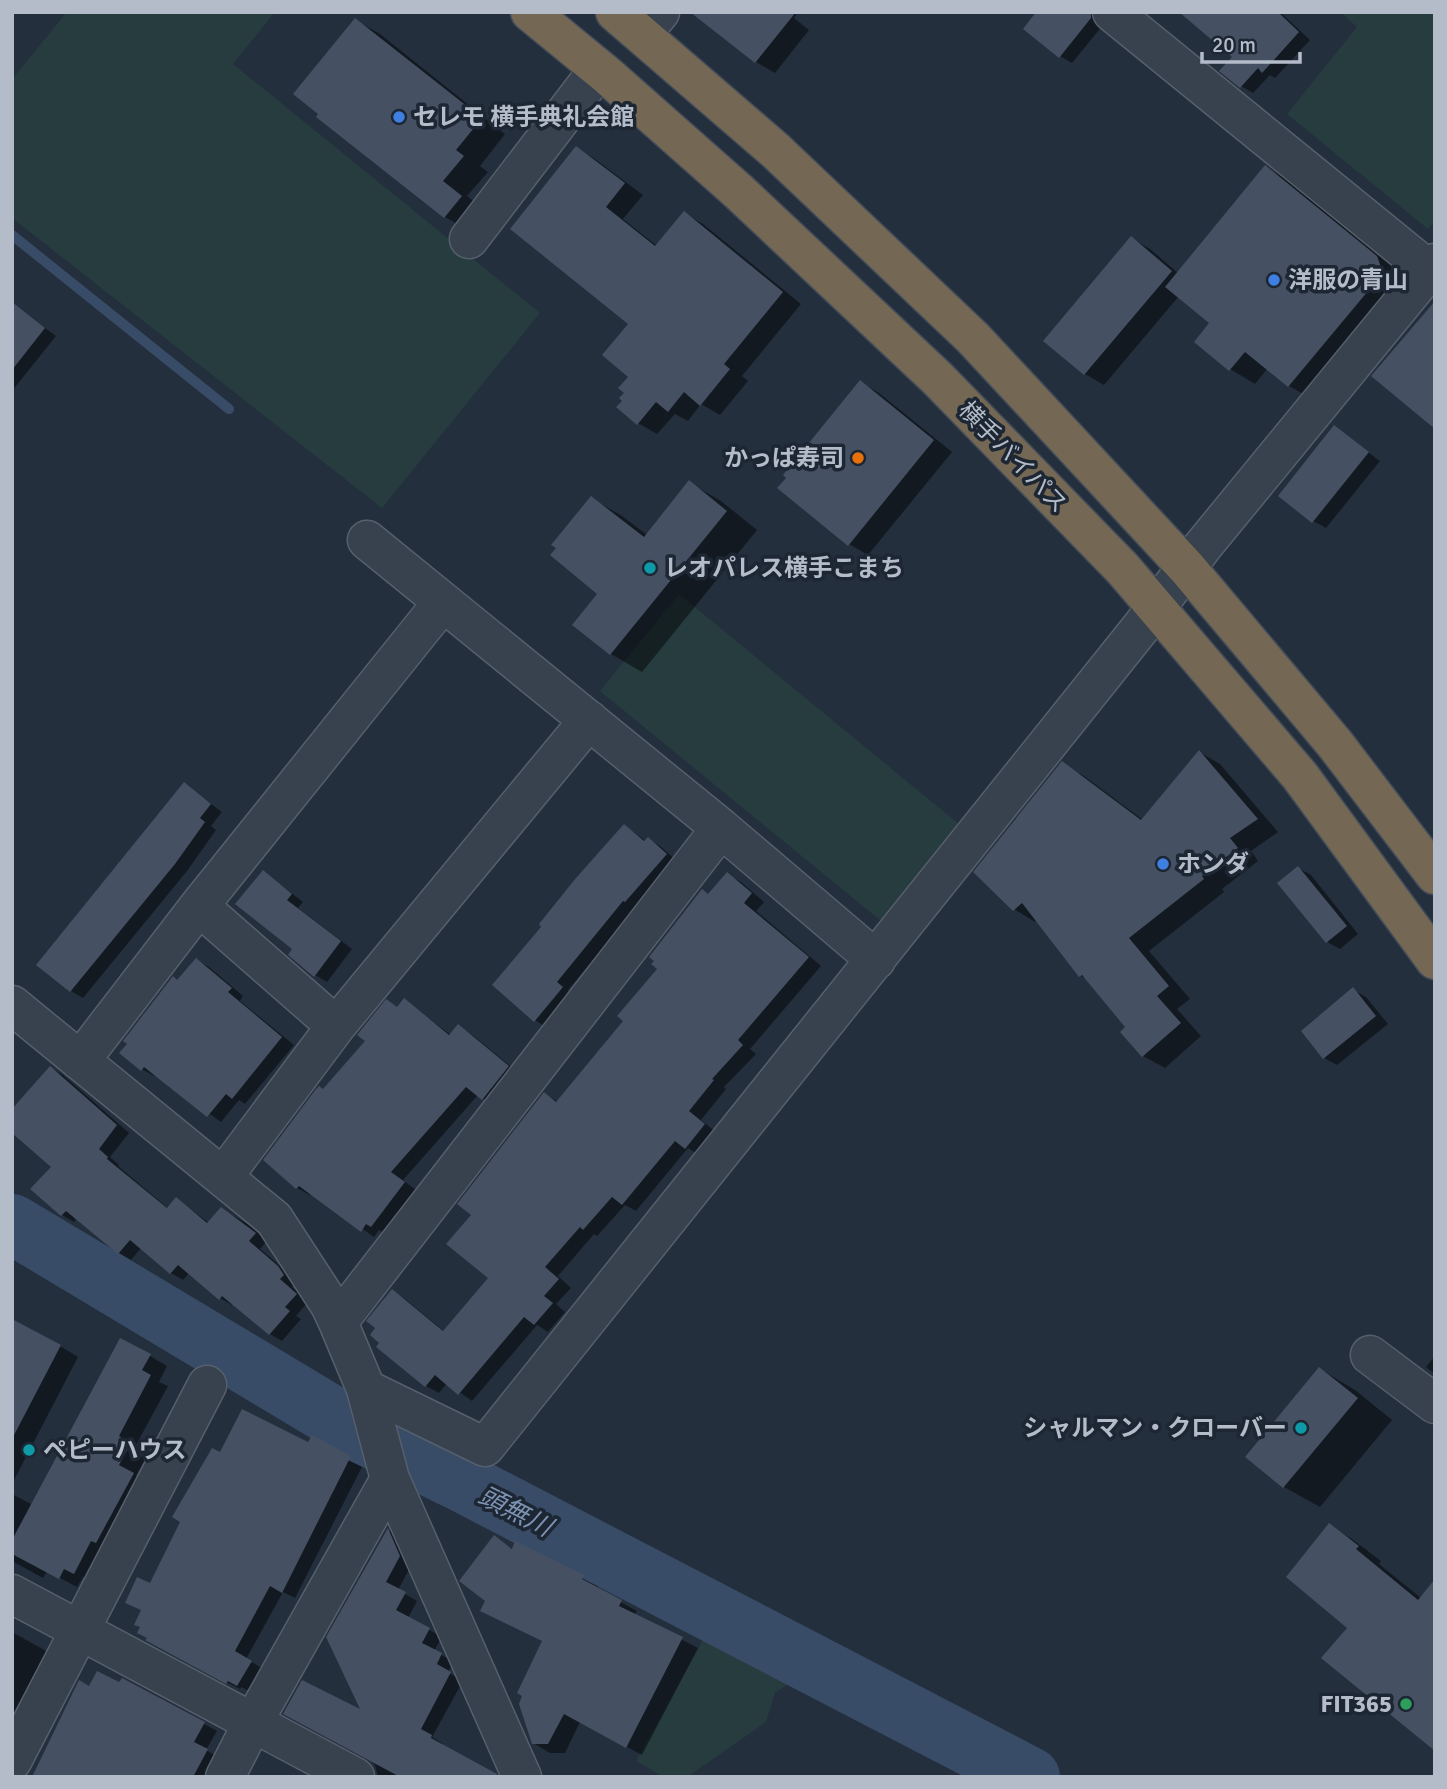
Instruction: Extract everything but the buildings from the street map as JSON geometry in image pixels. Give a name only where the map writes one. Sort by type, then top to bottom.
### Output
[{"type":"highway","name":"横手バイパス","points":[[530,12],[738,191],[938,379],[1123,569],[1300,776],[1435,960]]},
{"type":"highway","name":"横手バイパス","points":[[639,19],[973,338],[1187,568],[1335,744],[1435,875]]},
{"type":"street","points":[[366,1389],[485,1447],[1187,568],[1433,270],[1112,12]]},
{"type":"street","points":[[469,239],[599,69]]},
{"type":"street","points":[[367,540],[721,828],[876,960]]},
{"type":"street","points":[[80,1060],[199,906],[443,602]]},
{"type":"street","points":[[223,1177],[336,1026],[589,720]]},
{"type":"street","points":[[338,1322],[721,828]]},
{"type":"street","points":[[199,906],[336,1026]]},
{"type":"street","points":[[12,1006],[274,1219],[330,1305],[338,1322],[366,1389],[390,1479],[522,1777]]},
{"type":"street","points":[[1370,1355],[1435,1404]]},
{"type":"street","points":[[12,1760],[207,1385]]},
{"type":"street","points":[[225,1777],[390,1479]]},
{"type":"street","points":[[12,1594],[355,1777]]},
{"type":"green space","points":[[67,12],[275,12],[233,64],[540,313],[382,508],[12,218],[12,79]]},
{"type":"green space","points":[[1340,12],[1435,12],[1435,221],[1428,229],[1287,114],[1357,27]]},
{"type":"green space","points":[[679,594],[960,825],[881,921],[600,691]]},
{"type":"green space","points":[[707,1633],[802,1675],[775,1693],[766,1722],[687,1777],[664,1777],[636,1761]]},
{"type":"waterway","points":[[12,235],[229,409]]},
{"type":"waterway","name":"頭無川","points":[[12,1224],[359,1432],[460,1481],[1030,1777]]},
{"type":"place","name":"セレモ 横手典礼会館","points":[[399,117]]},
{"type":"place","name":"洋服の青山","points":[[1274,280]]},
{"type":"place","name":"かっぱ寿司","points":[[858,458]]},
{"type":"place","name":"レオパレス横手こまち","points":[[650,568]]},
{"type":"place","name":"ホンダ","points":[[1163,864]]},
{"type":"place","name":"シャルマン・クローバー","points":[[1301,1428]]},
{"type":"place","name":"ペピーハウス","points":[[29,1450]]},
{"type":"place","name":"FIT365","points":[[1406,1704]]}]
